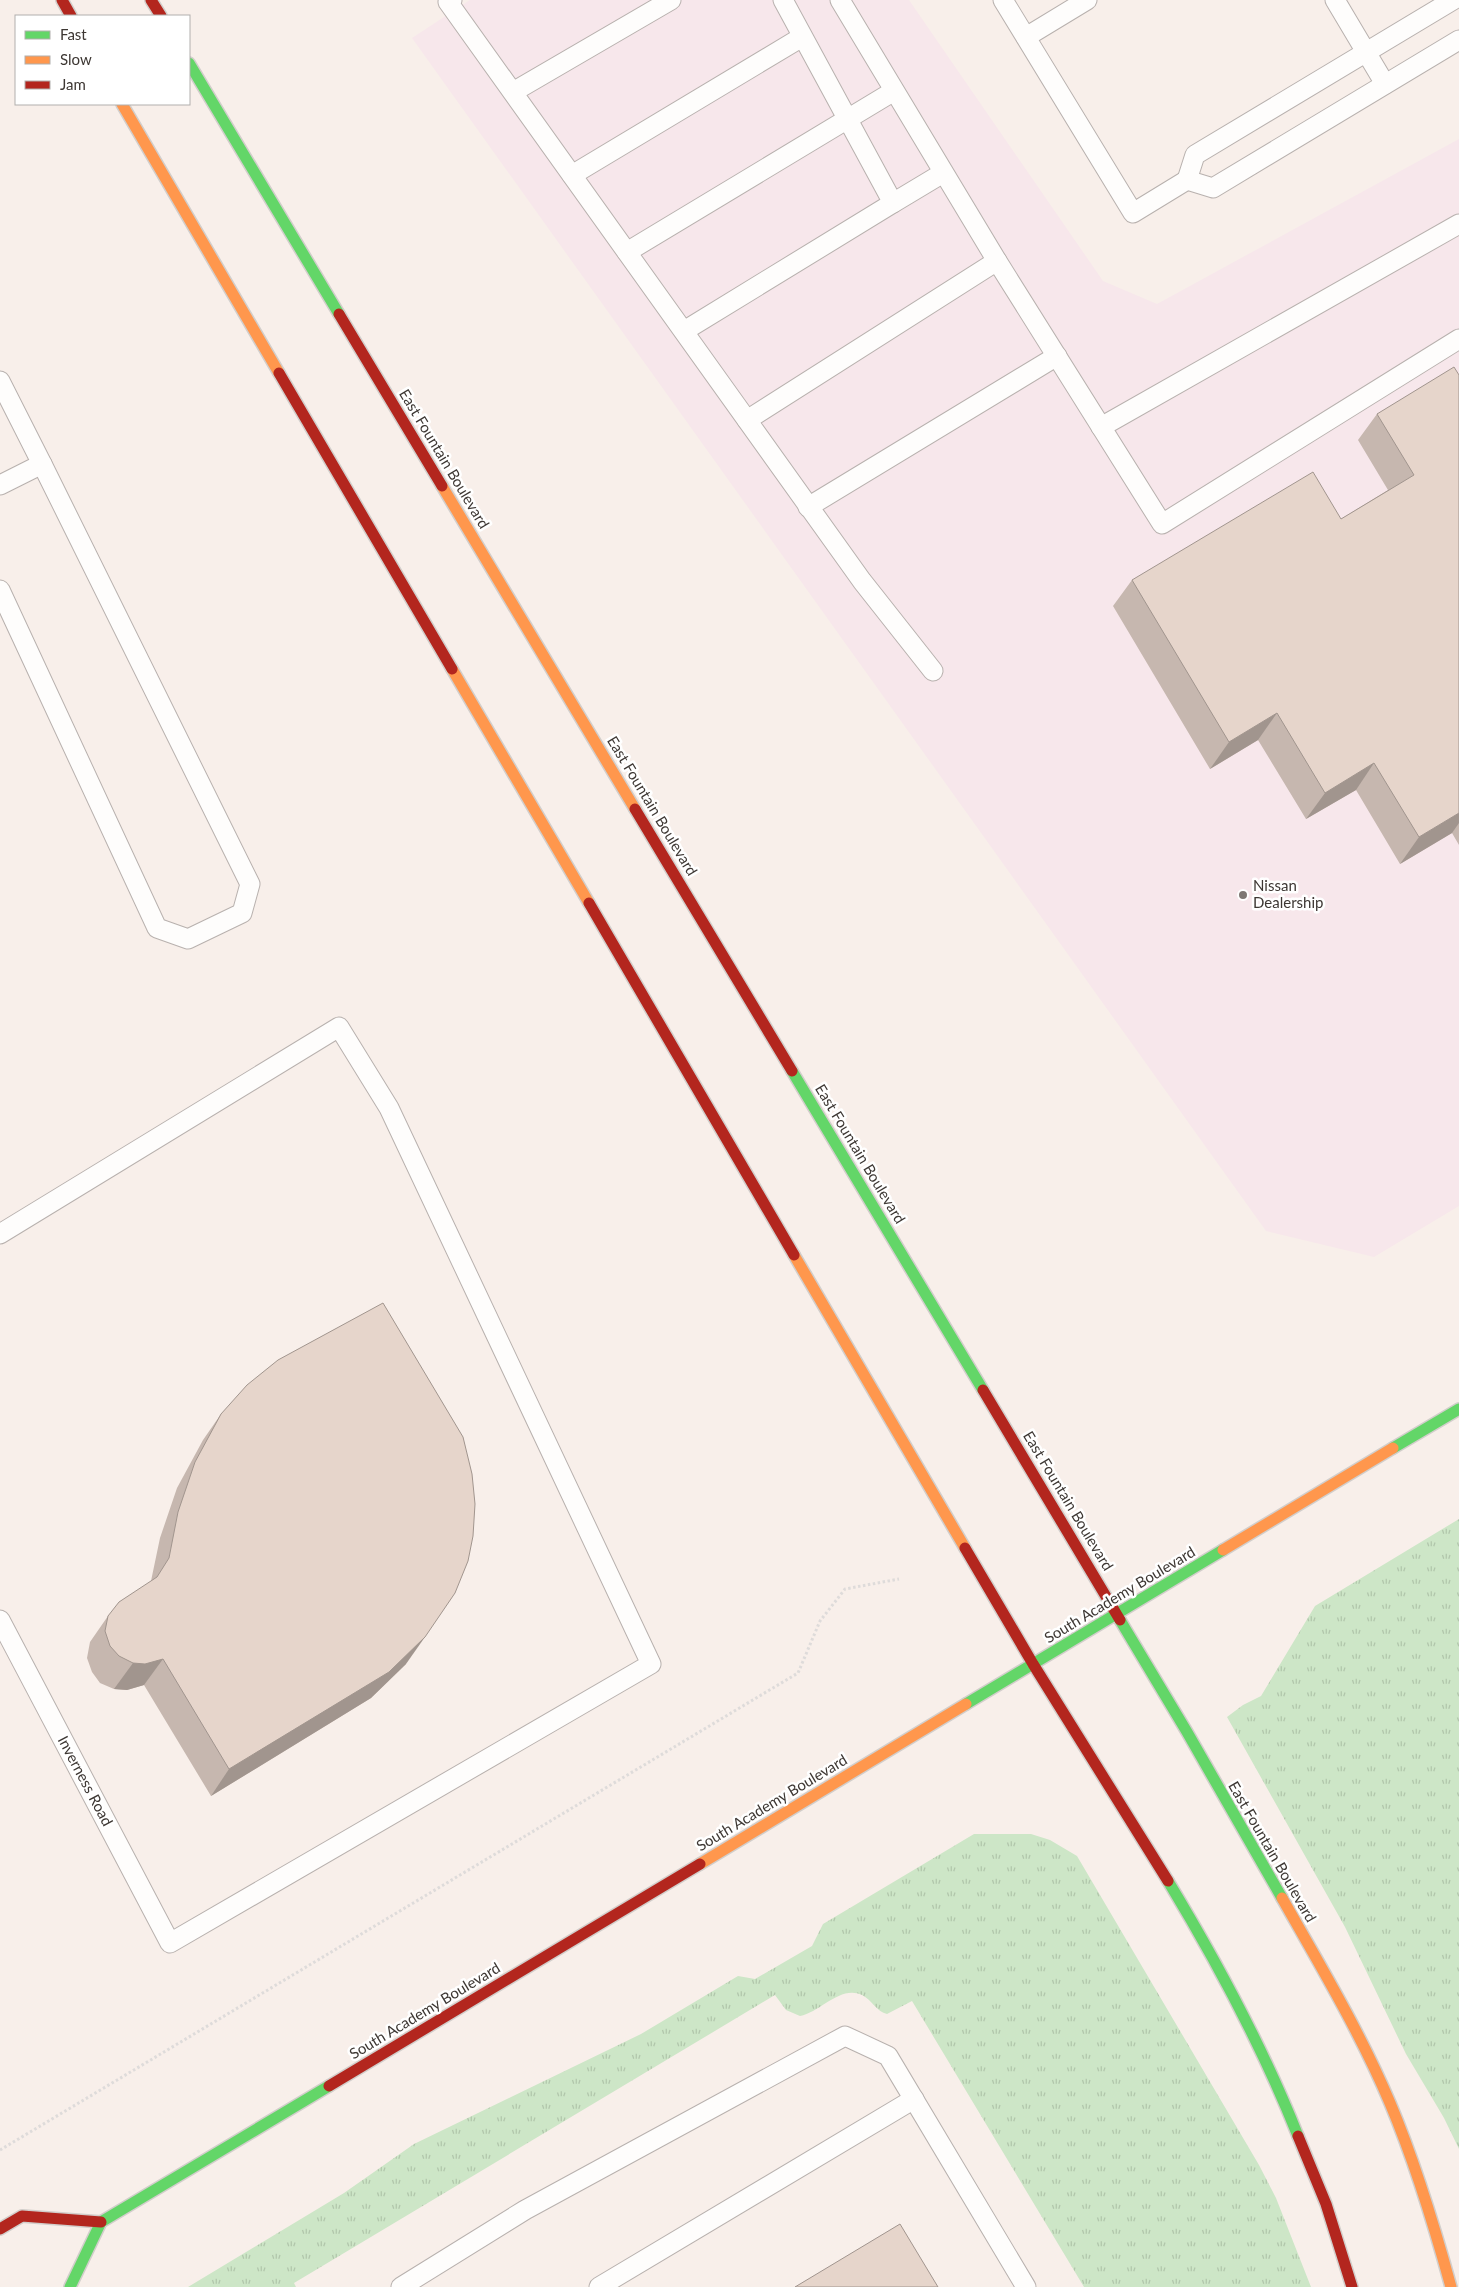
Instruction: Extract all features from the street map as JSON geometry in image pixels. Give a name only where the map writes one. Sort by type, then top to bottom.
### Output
[{"type":"highway","points":[[62,0],[70,15]]},
{"type":"highway","points":[[151,0],[160,15]]},
{"type":"highway","name":"East Fountain Boulevard","points":[[190,65],[1118,1613],[1187,1732],[1342,2006],[1390,2103],[1431,2216],[1451,2287]]},
{"type":"highway","points":[[123,105],[1033,1664],[1111,1788],[1201,1940],[1252,2035],[1286,2105],[1338,2236],[1352,2287]]},
{"type":"highway","name":"South Academy Boulevard","points":[[101,2222],[1459,1409]]},
{"type":"highway","points":[[0,2229],[22,2216],[101,2222],[70,2287]]},
{"type":"lane","points":[[452,0],[448,2],[862,582],[933,671]]},
{"type":"lane","points":[[513,92],[671,0]]},
{"type":"lane","points":[[782,0],[893,203]]},
{"type":"lane","points":[[840,0],[997,261],[1162,524],[1459,339]]},
{"type":"lane","points":[[1003,0],[1133,213],[1187,180],[1195,155],[1453,0]]},
{"type":"lane","points":[[1026,37],[1088,0]]},
{"type":"lane","points":[[1335,0],[1385,84]]},
{"type":"lane","points":[[572,175],[802,37]]},
{"type":"lane","points":[[1187,180],[1212,188],[1459,40]]},
{"type":"lane","points":[[627,252],[894,91]]},
{"type":"lane","points":[[684,331],[944,173]]},
{"type":"lane","points":[[1101,427],[1459,224]]},
{"type":"lane","points":[[747,420],[997,261]]},
{"type":"lane","points":[[808,506],[1057,356]]},
{"type":"lane","points":[[0,381],[250,884],[242,913],[188,939],[157,928],[0,590]]},
{"type":"lane","points":[[0,485],[42,464]]},
{"type":"lane","name":"Inverness Road","points":[[0,1234],[339,1027],[389,1108],[651,1664],[170,1943],[0,1620]]},
{"type":"lane","points":[[401,2287],[525,2210],[844,2036],[888,2056],[1026,2287]]},
{"type":"lane","points":[[599,2287],[914,2099]]},
{"type":"path","points":[[0,2150],[798,1673],[820,1621],[845,1589],[899,1579]]},
{"type":"shaded area","name":"Nissan Dealership","points":[[470,0],[909,0],[1103,281],[1157,304],[1459,139],[1459,1206],[1374,1257],[1266,1231],[412,38]]},
{"type":"green space","points":[[1459,1519],[1459,2149],[1444,2118],[1406,2054],[1345,1927],[1227,1717],[1243,1705],[1261,1696],[1315,1606]]},
{"type":"green space","points":[[974,1834],[1031,1834],[1050,1840],[1077,1856],[1259,2165],[1276,2198],[1311,2287],[1084,2287],[912,2001],[887,2014],[880,2011],[866,1997],[854,1993],[838,1996],[808,2014],[800,2016],[786,2010],[775,1995],[294,2283],[296,2287],[188,2287],[344,2193],[414,2144],[641,2034],[738,1976],[755,1979],[812,1946],[823,1924]]},
{"type":"building","points":[[1454,367],[1459,375],[1459,813],[1419,837],[1374,763],[1325,793],[1277,713],[1229,742],[1132,580],[1313,472],[1341,519],[1414,475],[1377,414]]},
{"type":"building","points":[[383,1303],[463,1437],[472,1474],[475,1504],[473,1536],[468,1561],[455,1593],[425,1637],[389,1672],[229,1769],[163,1659],[145,1664],[133,1663],[119,1656],[110,1646],[105,1631],[108,1616],[119,1602],[157,1577],[169,1558],[178,1512],[195,1462],[221,1414],[247,1385],[278,1360]]},
{"type":"building","points":[[900,2224],[938,2287],[795,2287]]},
{"type":"traffic: fast","points":[[190,65],[339,314]]},
{"type":"traffic: fast","points":[[792,1071],[983,1390]]},
{"type":"traffic: fast","points":[[1393,1448],[1459,1409]]},
{"type":"traffic: fast","points":[[966,1704],[1223,1550]]},
{"type":"traffic: fast","points":[[1120,1620],[1282,1898]]},
{"type":"traffic: fast","points":[[1168,1881],[1238,2006],[1270,2070],[1298,2136]]},
{"type":"traffic: fast","points":[[70,2287],[101,2222],[329,2086]]},
{"type":"traffic: slow","points":[[123,105],[279,373]]},
{"type":"traffic: slow","points":[[442,486],[635,809]]},
{"type":"traffic: slow","points":[[452,669],[589,903]]},
{"type":"traffic: slow","points":[[794,1255],[965,1548]]},
{"type":"traffic: slow","points":[[1223,1550],[1393,1448]]},
{"type":"traffic: slow","points":[[700,1864],[966,1704]]},
{"type":"traffic: slow","points":[[1282,1898],[1353,2025],[1390,2103],[1424,2194],[1451,2287]]},
{"type":"traffic: jam","points":[[62,0],[70,15]]},
{"type":"traffic: jam","points":[[151,0],[160,15]]},
{"type":"traffic: jam","points":[[339,314],[442,486]]},
{"type":"traffic: jam","points":[[279,373],[452,669]]},
{"type":"traffic: jam","points":[[635,809],[792,1071]]},
{"type":"traffic: jam","points":[[589,903],[794,1255]]},
{"type":"traffic: jam","points":[[983,1390],[1120,1620]]},
{"type":"traffic: jam","points":[[965,1548],[1033,1664],[1168,1881]]},
{"type":"traffic: jam","points":[[329,2086],[700,1864]]},
{"type":"traffic: jam","points":[[1298,2136],[1326,2204],[1352,2287]]},
{"type":"traffic: jam","points":[[0,2229],[22,2216],[101,2222]]},
{"type":"place","name":"Nissan Dealership","points":[[1243,895]]}]
